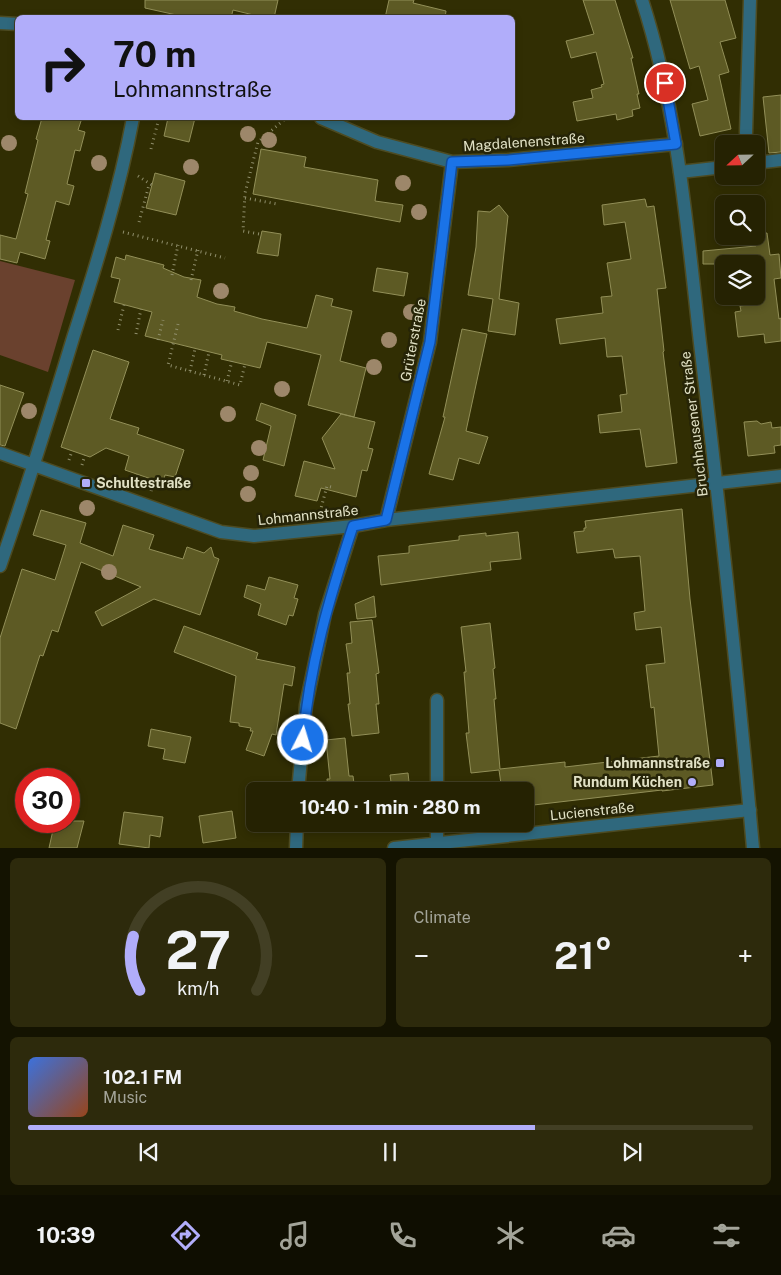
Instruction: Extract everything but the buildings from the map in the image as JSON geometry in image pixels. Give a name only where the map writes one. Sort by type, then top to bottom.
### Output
[{"type":"street","name":"Bruchhausener Straße","points":[[642,0],[665,83],[680,172],[717,483],[753,848]]},
{"type":"street","points":[[746,133],[750,0]]},
{"type":"street","points":[[0,23],[15,24]]},
{"type":"street","points":[[0,566],[34,465],[106,228],[133,120]]},
{"type":"street","name":"Magdalenenstraße","points":[[326,120],[377,142],[452,162],[508,160],[676,144]]},
{"type":"street","points":[[765,162],[781,160]]},
{"type":"street","name":"Grüterstraße","points":[[386,520],[430,342],[452,162]]},
{"type":"street","points":[[680,172],[715,168]]},
{"type":"street","name":"Lohmannstraße","points":[[0,453],[221,532],[254,536],[781,476]]},
{"type":"street","points":[[299,782],[306,705],[325,614],[353,526]]},
{"type":"street","points":[[437,700],[437,782]]},
{"type":"street","name":"Lucienstraße","points":[[394,848],[750,810]]},
{"type":"street","points":[[296,848],[297,832]]},
{"type":"street","points":[[437,832],[437,843]]},
{"type":"path","points":[[151,149],[158,120]]},
{"type":"path","points":[[259,234],[243,231],[245,198],[258,142],[284,120]]},
{"type":"path","points":[[139,222],[149,185]]},
{"type":"path","points":[[245,198],[278,204]]},
{"type":"path","points":[[106,228],[225,258]]},
{"type":"path","points":[[172,275],[178,245]]},
{"type":"path","points":[[191,280],[198,250]]},
{"type":"path","points":[[118,330],[124,305]]},
{"type":"path","points":[[136,334],[141,309]]},
{"type":"path","points":[[158,340],[163,320]]},
{"type":"path","points":[[178,324],[168,365],[240,385],[245,364]]},
{"type":"path","points":[[190,371],[196,349]]},
{"type":"path","points":[[204,375],[209,352]]},
{"type":"path","points":[[227,381],[232,361]]},
{"type":"path","points":[[318,530],[319,515],[326,486],[331,486]]},
{"type":"shaded area","points":[[0,261],[75,280],[48,372],[0,355]]},
{"type":"place","name":"Schultestraße","points":[[86,483]]},
{"type":"place","name":"Lohmannstraße","points":[[720,763]]},
{"type":"place","name":"Rundum Küchen","points":[[692,782]]},
{"type":"route","points":[[303,740],[306,705],[325,614],[353,526],[386,520],[430,342],[452,162],[508,160],[676,144],[665,83]]}]
